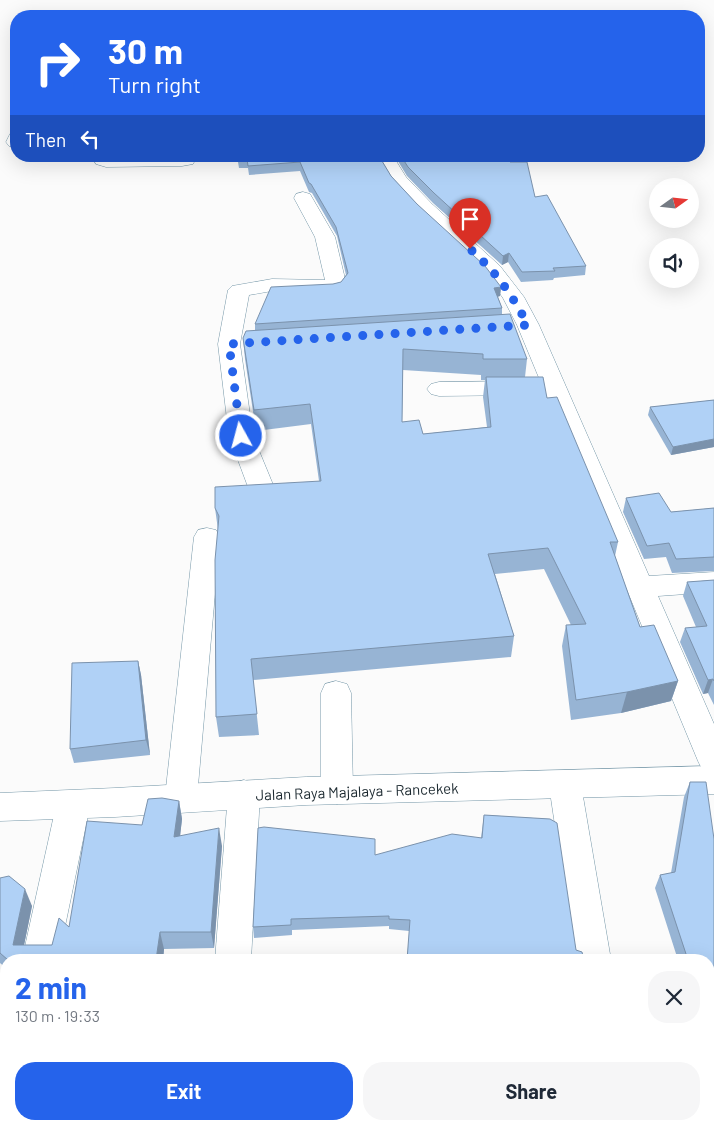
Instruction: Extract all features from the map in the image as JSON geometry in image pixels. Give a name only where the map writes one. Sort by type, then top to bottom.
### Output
[{"type":"street","points":[[388,162],[399,180],[425,208],[493,270],[513,297],[519,325],[555,388],[641,586],[714,762]]},
{"type":"street","points":[[261,486],[241,436],[239,290],[272,286],[333,286],[336,283],[325,237],[303,198]]},
{"type":"street","points":[[439,389],[555,388]]},
{"type":"street","points":[[181,797],[207,537]]},
{"type":"street","points":[[641,586],[714,582]]},
{"type":"street","points":[[336,693],[337,790]]},
{"type":"street","name":"Jalan Raya Majalaya - Rancekek","points":[[0,807],[73,806],[181,797],[337,790],[714,780]]},
{"type":"street","points":[[565,785],[592,954]]},
{"type":"street","points":[[233,954],[244,794]]},
{"type":"street","points":[[41,954],[73,806]]},
{"type":"building","points":[[247,162],[300,162],[248,166]]},
{"type":"building","points":[[300,162],[383,162],[391,176],[417,204],[485,266],[501,287],[494,288],[502,308],[255,324],[271,287],[333,284],[341,282],[348,273],[336,227],[309,183]]},
{"type":"building","points":[[405,162],[527,162],[535,197],[547,195],[586,266],[553,268],[555,271],[522,272],[509,253],[503,256]]},
{"type":"building","points":[[510,314],[527,359],[483,359],[483,354],[403,349],[402,422],[419,420],[423,434],[491,427],[486,377],[543,377],[547,398],[557,397],[618,542],[610,542],[640,627],[654,625],[678,681],[576,700],[566,625],[586,624],[548,548],[488,554],[514,636],[251,659],[257,714],[216,717],[215,560],[219,516],[215,508],[215,487],[321,481],[310,404],[254,410],[243,338],[246,331]]},
{"type":"building","points":[[714,400],[714,439],[673,447],[650,407]]},
{"type":"building","points":[[659,493],[671,512],[714,508],[714,557],[676,559],[669,543],[647,546],[626,498]]},
{"type":"building","points":[[714,580],[714,681],[713,679],[708,680],[685,628],[707,626],[687,582]]},
{"type":"building","points":[[138,661],[146,740],[70,749],[72,663]]},
{"type":"building","points":[[690,782],[706,782],[714,839],[714,954],[686,954],[660,875],[675,872]]},
{"type":"building","points":[[162,798],[179,801],[174,837],[219,828],[211,932],[160,932],[157,954],[0,953],[0,878],[9,876],[25,889],[13,945],[52,945],[59,918],[69,927],[87,821],[142,825],[148,799]]},
{"type":"building","points":[[484,815],[550,819],[557,823],[576,950],[582,954],[407,954],[410,920],[389,919],[389,916],[291,919],[291,925],[253,927],[258,828],[264,827],[375,839],[375,855],[452,834],[482,838]]},
{"type":"route","points":[[241,436],[229,344],[528,325],[513,297],[493,270],[470,249]]}]
